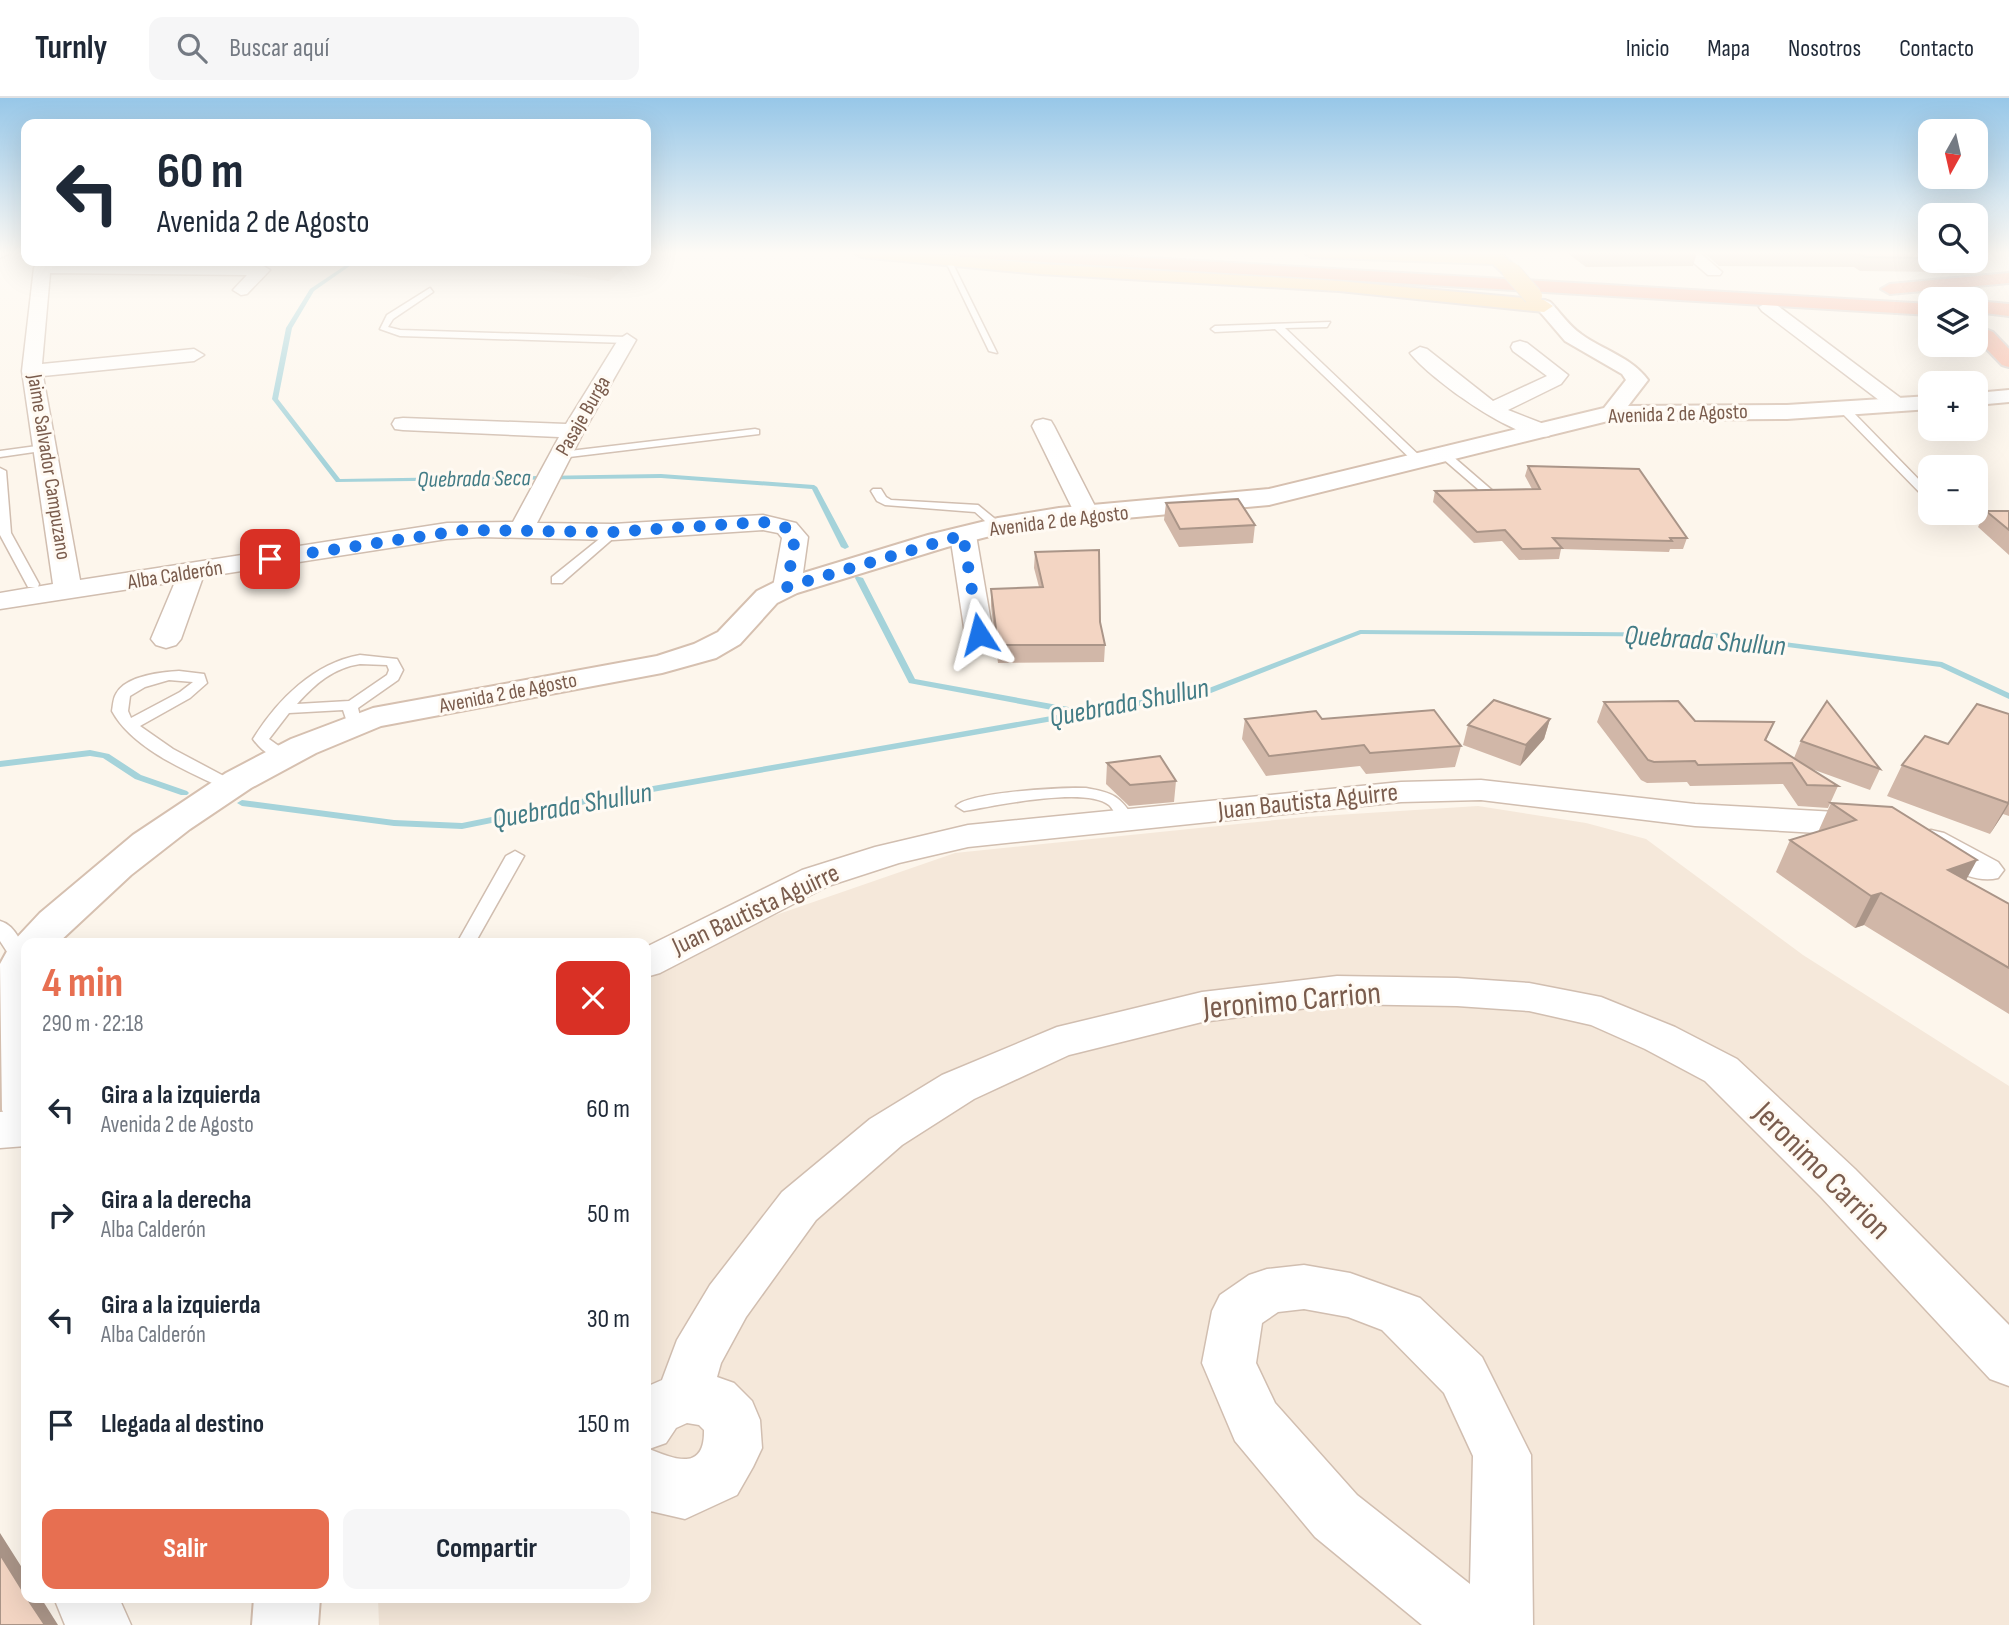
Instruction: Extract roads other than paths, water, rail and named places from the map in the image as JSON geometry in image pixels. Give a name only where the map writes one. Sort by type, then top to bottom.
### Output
[{"type":"highway","points":[[1988,332],[2009,328]]},
{"type":"highway","points":[[1988,341],[2009,361]]},
{"type":"main road","points":[[1559,323],[1572,337],[1629,370],[1637,380],[1612,413]]},
{"type":"main road","points":[[1988,398],[2008,396]]},
{"type":"main road","name":"Avenida 2 de Agosto","points":[[31,938],[180,817],[229,785],[353,715],[373,718],[662,664],[705,651],[729,638],[767,597],[787,587],[963,535],[1087,514],[1212,505],[1269,497],[1433,459],[1612,413],[1844,409],[1918,404]]},
{"type":"main road","name":"Avenida 2 de Agosto","points":[[21,946],[7,993],[9,1038],[21,1089]]},
{"type":"main road","points":[[285,1625],[287,1603]]},
{"type":"street","name":"Jaime Salvador Campuzano","points":[[38,323],[32,371],[68,592]]},
{"type":"street","points":[[1790,323],[1899,406]]},
{"type":"street","name":"Pasaje Burga","points":[[521,530],[573,431],[627,340]]},
{"type":"street","points":[[1492,410],[1554,380],[1558,375],[1520,347]]},
{"type":"street","points":[[1420,353],[1492,410],[1541,431]]},
{"type":"street","points":[[32,371],[194,355]]},
{"type":"street","points":[[402,424],[573,431]]},
{"type":"street","points":[[1043,426],[1087,514]]},
{"type":"street","name":"Alba Calderón","points":[[0,601],[447,531],[612,532],[763,522],[787,528],[795,537],[787,587]]},
{"type":"street","points":[[963,535],[979,634]]},
{"type":"street","points":[[166,639],[192,572]]},
{"type":"street","name":"Juan Bautista Aguirre","points":[[651,960],[815,878],[888,855],[968,836],[1401,792],[1481,790],[1695,814],[1865,823],[1906,831],[1947,847],[1985,870]]},
{"type":"street","name":"Jeronimo Carrion","points":[[665,1410],[728,1301],[799,1206],[886,1132],[958,1087],[1057,1042],[1202,1007],[1337,990],[1457,992],[1541,1000],[1601,1013],[1660,1038],[1721,1070],[1838,1183],[2009,1363]]},
{"type":"street","points":[[0,1130],[21,1128]]},
{"type":"street","points":[[1472,1625],[1336,1516],[1255,1422],[1229,1363],[1238,1311],[1267,1291],[1304,1287],[1350,1295],[1401,1314],[1463,1374],[1502,1455],[1502,1625]]},
{"type":"street","name":"Jeronimo Carrion","points":[[651,1482],[654,1485],[685,1490],[716,1475],[733,1448],[732,1420],[714,1401],[665,1410]]},
{"type":"street","points":[[88,1603],[99,1625]]},
{"type":"lane","points":[[386,323],[383,327],[385,329],[400,333],[627,340]]},
{"type":"lane","points":[[982,323],[994,351]]},
{"type":"lane","points":[[1215,329],[1327,324]]},
{"type":"lane","points":[[1277,326],[1433,459],[1490,494]]},
{"type":"lane","points":[[1844,409],[1918,485]]},
{"type":"lane","points":[[561,455],[755,432]]},
{"type":"lane","points":[[0,454],[44,447]]},
{"type":"lane","points":[[0,471],[2,533],[33,584]]},
{"type":"lane","points":[[877,491],[881,499],[889,503],[978,509],[999,527]]},
{"type":"lane","points":[[557,579],[612,532]]},
{"type":"lane","points":[[282,754],[265,746],[261,739],[270,724],[309,682],[325,669],[377,659],[392,662],[396,670],[393,677],[353,715],[285,709]]},
{"type":"lane","points":[[129,726],[185,695],[200,683],[199,677],[166,677],[135,684],[123,694],[120,712],[129,726],[208,776],[229,785]]},
{"type":"lane","points":[[964,806],[1031,795],[1076,792],[1100,795],[1115,801],[1127,820]]},
{"type":"lane","points":[[469,938],[515,856]]},
{"type":"waterway","name":"Quebrada Seca","points":[[292,323],[275,399],[338,481],[661,476],[814,487],[845,547]]},
{"type":"waterway","name":"Quebrada Seca","points":[[859,578],[912,681],[1074,711]]},
{"type":"waterway","name":"Quebrada Shullun","points":[[242,803],[394,823],[462,826],[596,799],[1211,690],[1360,632],[1712,635],[1942,665],[2009,696]]},
{"type":"waterway","name":"Quebrada Shullun","points":[[0,764],[90,753],[106,756],[138,777],[184,793]]}]
